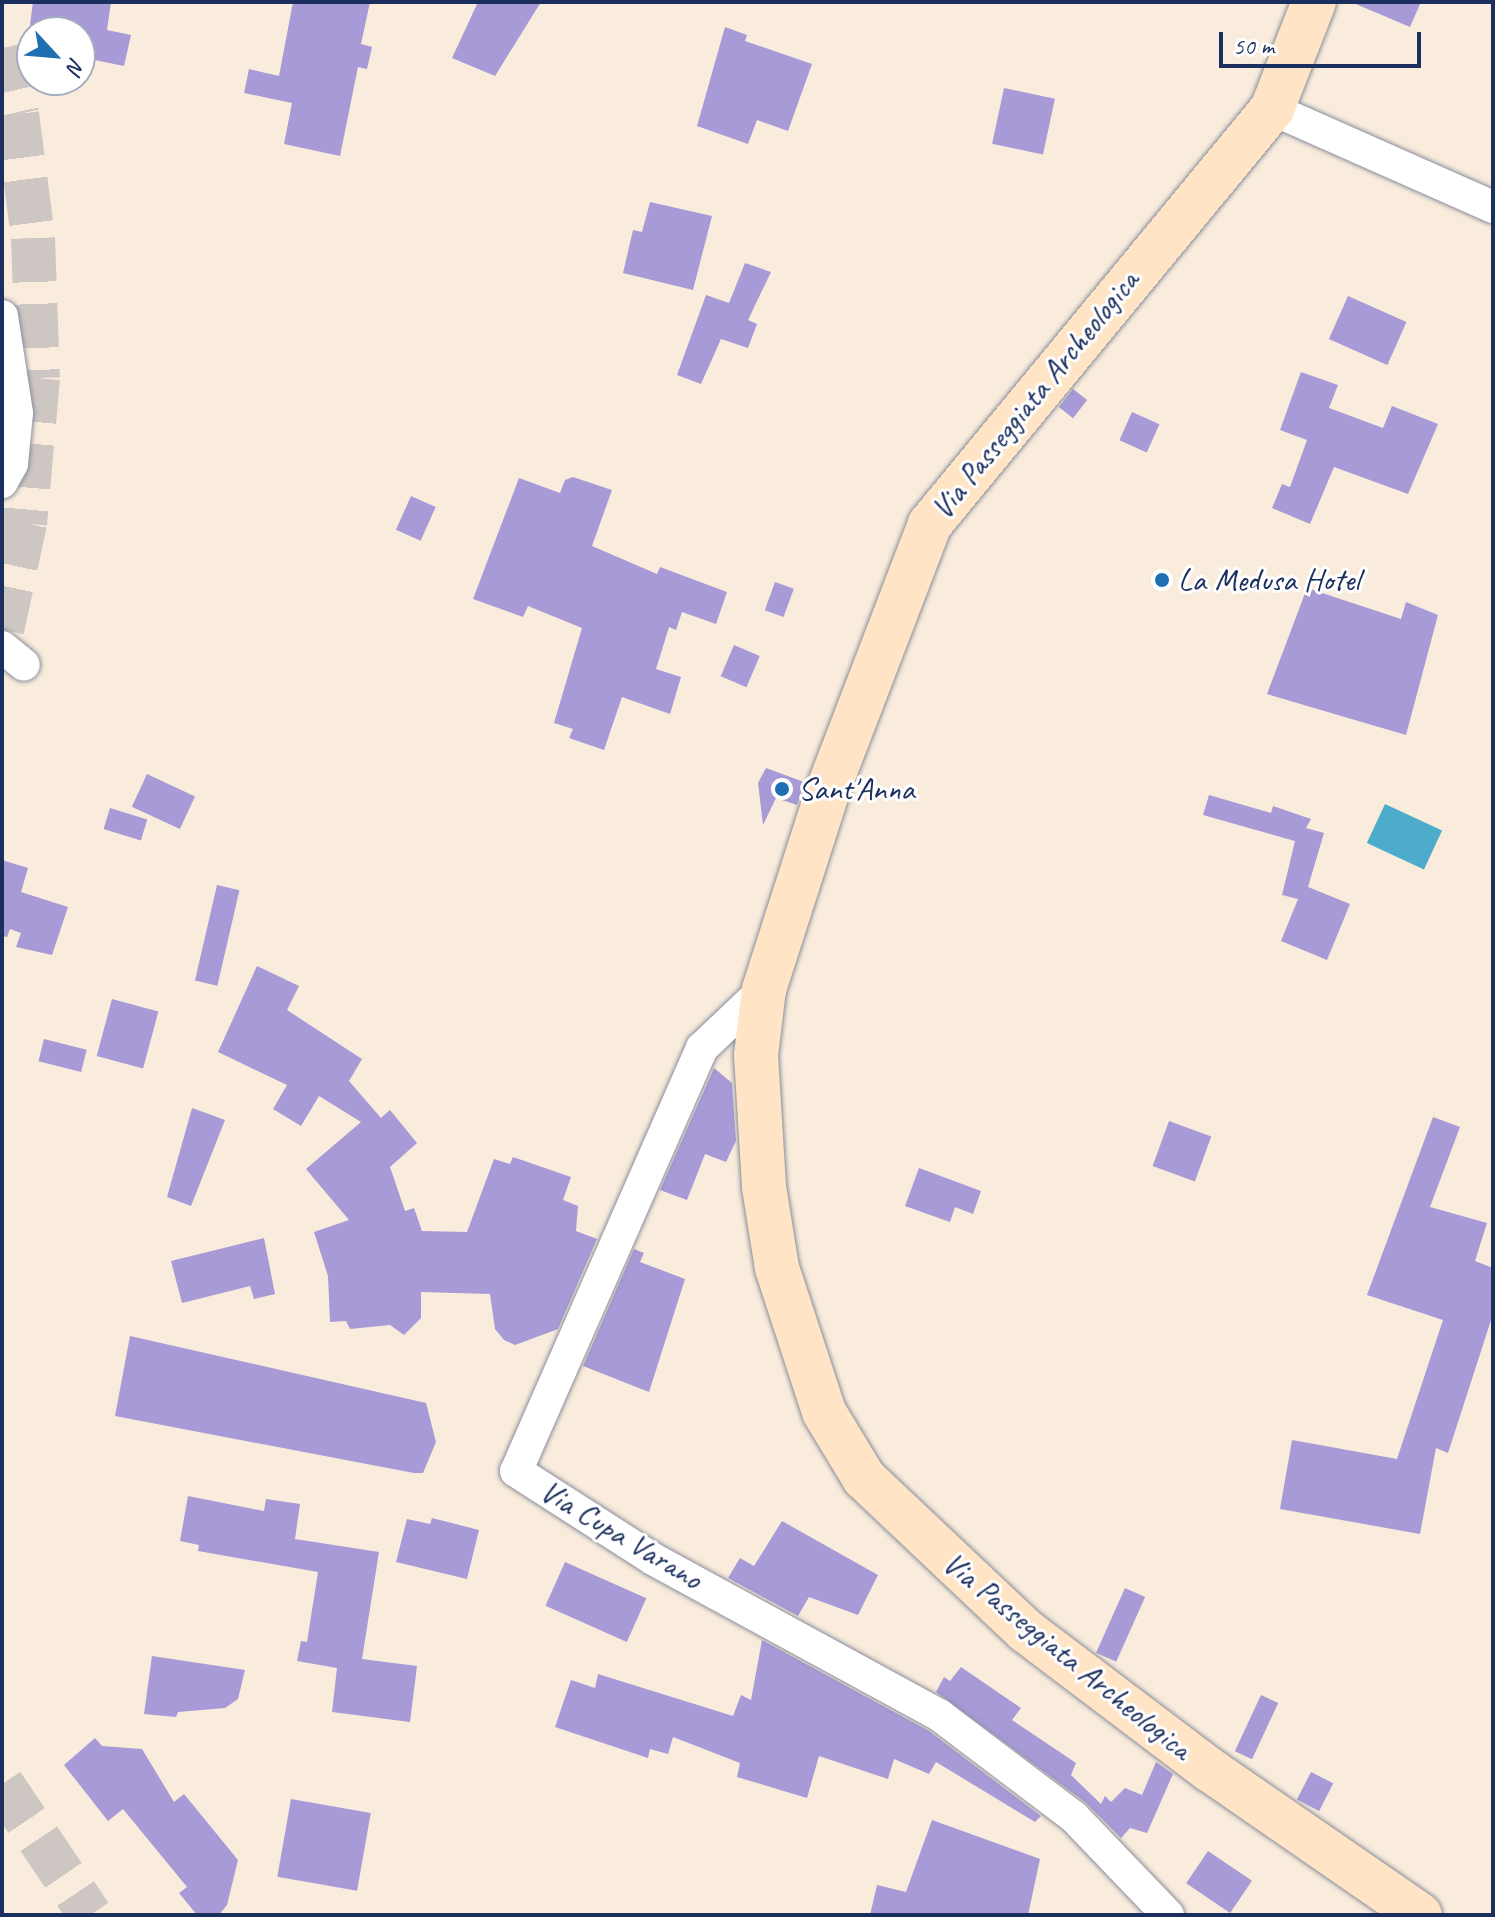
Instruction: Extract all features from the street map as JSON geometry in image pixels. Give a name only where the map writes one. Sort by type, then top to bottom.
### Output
[{"type":"street","name":"Via Passeggiata Archeologica","points":[[1314,2],[1272,109],[930,524],[836,769],[764,989],[756,1055],[764,1187],[777,1268],[824,1412],[864,1478],[1026,1631],[1210,1770],[1420,1915]]},
{"type":"street","points":[[1272,109],[1493,207]]},
{"type":"street","points":[[2,316],[17,413],[12,464],[2,482]]},
{"type":"street","name":"Via Cupa Varano","points":[[764,989],[702,1048],[516,1471],[653,1559],[939,1715],[1074,1817],[1168,1915]]},
{"type":"water","points":[[1385,804],[1442,831],[1424,870],[1367,843]]},
{"type":"building","points":[[33,2],[111,2],[107,30],[131,35],[124,66],[96,60],[96,16],[31,16]]},
{"type":"building","points":[[293,2],[370,2],[361,44],[372,47],[367,69],[358,67],[340,156],[284,144],[292,103],[244,93],[249,69],[279,76]]},
{"type":"building","points":[[478,2],[541,2],[495,76],[452,58]]},
{"type":"building","points":[[1351,2],[1421,2],[1410,27]]},
{"type":"building","points":[[725,27],[747,35],[745,41],[812,64],[788,131],[757,120],[748,144],[697,126]]},
{"type":"building","points":[[1004,88],[1055,99],[1043,155],[992,144]]},
{"type":"building","points":[[650,202],[712,216],[693,290],[623,273],[633,230],[642,232]]},
{"type":"building","points":[[745,263],[771,272],[748,320],[757,324],[748,348],[721,339],[701,384],[677,375],[706,295],[729,303]]},
{"type":"building","points":[[1348,296],[1406,322],[1387,365],[1329,339]]},
{"type":"building","points":[[1301,372],[1338,385],[1329,408],[1383,428],[1392,406],[1438,424],[1408,494],[1334,467],[1310,524],[1272,508],[1282,484],[1290,487],[1307,440],[1280,430]]},
{"type":"building","points":[[1073,389],[1087,400],[1073,418],[1059,407]]},
{"type":"building","points":[[1132,412],[1159,424],[1147,453],[1119,440]]},
{"type":"building","points":[[573,477],[612,490],[592,546],[657,574],[660,567],[727,592],[716,624],[682,612],[676,630],[669,627],[656,669],[681,677],[670,714],[622,697],[604,750],[569,738],[573,729],[554,723],[582,628],[528,606],[523,617],[473,599],[519,478],[560,493],[565,480]]},
{"type":"building","points":[[411,496],[436,507],[421,541],[396,530]]},
{"type":"building","points":[[775,582],[794,589],[784,617],[765,610]]},
{"type":"building","points":[[1307,588],[1401,619],[1406,602],[1438,615],[1406,735],[1267,694]]},
{"type":"building","points":[[734,645],[760,656],[746,687],[721,676]]},
{"type":"building","name":"Sant'Anna","points":[[766,768],[804,782],[797,805],[776,798],[763,825],[758,783]]},
{"type":"building","points":[[147,774],[195,796],[180,829],[132,807]]},
{"type":"building","points":[[1209,795],[1271,813],[1273,806],[1311,819],[1306,828],[1324,833],[1308,887],[1350,904],[1327,960],[1281,941],[1298,899],[1282,895],[1295,841],[1203,815]]},
{"type":"building","points":[[110,808],[147,819],[141,840],[104,829]]},
{"type":"building","points":[[2,860],[28,868],[21,892],[68,907],[52,955],[16,947],[21,933],[10,929],[7,937],[2,936]]},
{"type":"building","points":[[217,885],[239,890],[217,986],[195,980]]},
{"type":"building","points":[[257,966],[299,986],[287,1010],[362,1059],[349,1081],[381,1118],[390,1110],[417,1143],[390,1167],[405,1211],[414,1208],[422,1231],[467,1232],[494,1159],[510,1164],[513,1157],[571,1177],[563,1200],[578,1206],[576,1231],[597,1239],[558,1329],[515,1345],[504,1340],[495,1329],[490,1294],[421,1292],[421,1318],[404,1335],[390,1325],[350,1329],[346,1321],[330,1322],[328,1276],[314,1232],[349,1220],[306,1169],[361,1122],[319,1096],[301,1126],[273,1109],[287,1085],[218,1052]]},
{"type":"building","points":[[112,999],[158,1011],[143,1068],[97,1056]]},
{"type":"building","points":[[44,1039],[87,1050],[81,1072],[38,1061]]},
{"type":"building","points":[[714,1068],[732,1083],[736,1141],[726,1162],[705,1154],[687,1200],[660,1190]]},
{"type":"building","points":[[192,1108],[225,1120],[191,1206],[167,1197]]},
{"type":"building","points":[[1433,1117],[1460,1127],[1430,1207],[1487,1223],[1475,1261],[1493,1268],[1493,1314],[1448,1453],[1436,1448],[1420,1534],[1280,1509],[1292,1440],[1397,1459],[1443,1320],[1367,1295]]},
{"type":"building","points":[[1169,1121],[1211,1136],[1195,1181],[1153,1166]]},
{"type":"building","points":[[919,1168],[981,1191],[973,1214],[955,1207],[950,1222],[905,1206]]},
{"type":"building","points":[[264,1238],[275,1294],[254,1299],[250,1286],[182,1303],[171,1261]]},
{"type":"building","points":[[634,1249],[644,1253],[640,1262],[685,1279],[649,1392],[583,1366]]},
{"type":"building","points":[[130,1336],[426,1403],[436,1442],[423,1473],[414,1473],[115,1416]]},
{"type":"building","points":[[188,1496],[264,1511],[266,1499],[300,1504],[295,1539],[379,1552],[362,1659],[417,1666],[410,1722],[332,1712],[337,1668],[297,1661],[301,1641],[307,1642],[318,1572],[198,1551],[199,1545],[180,1541]]},
{"type":"building","points":[[432,1518],[479,1530],[467,1579],[396,1562],[407,1519],[430,1524]]},
{"type":"building","points":[[782,1521],[878,1575],[858,1615],[809,1597],[798,1616],[728,1578],[740,1558],[754,1566]]},
{"type":"building","points":[[565,1562],[646,1598],[627,1642],[545,1606]]},
{"type":"building","points":[[1125,1588],[1145,1597],[1116,1662],[1096,1653]]},
{"type":"building","points":[[762,1640],[929,1731],[1041,1816],[1035,1822],[936,1762],[929,1774],[894,1759],[888,1779],[819,1756],[807,1798],[737,1777],[740,1763],[673,1737],[668,1754],[650,1749],[648,1758],[555,1727],[571,1680],[595,1688],[598,1674],[733,1716],[741,1695],[751,1700]]},
{"type":"building","points":[[152,1656],[245,1670],[238,1699],[225,1708],[178,1712],[176,1717],[144,1714]]},
{"type":"building","points":[[961,1667],[1021,1708],[1012,1720],[1076,1763],[1071,1775],[1101,1804],[1105,1796],[1111,1802],[1125,1788],[1142,1795],[1156,1762],[1173,1774],[1147,1833],[1130,1828],[1121,1838],[1085,1802],[936,1692],[944,1677],[950,1681]]},
{"type":"building","points":[[1261,1695],[1278,1703],[1252,1759],[1235,1751]]},
{"type":"building","points":[[95,1738],[102,1746],[142,1749],[174,1802],[184,1794],[238,1860],[227,1905],[219,1915],[197,1915],[179,1893],[187,1887],[123,1809],[108,1821],[64,1765]]},
{"type":"building","points":[[1311,1772],[1333,1783],[1319,1811],[1297,1800]]},
{"type":"building","points":[[291,1799],[371,1813],[357,1891],[277,1877]]},
{"type":"building","points":[[932,1820],[1040,1859],[1028,1915],[870,1915],[877,1885],[906,1892]]},
{"type":"building","points":[[1208,1851],[1252,1881],[1230,1913],[1186,1883]]},
{"type":"tunnel","points":[[2,48],[17,114],[33,238],[38,378],[25,523],[2,630]]},
{"type":"tunnel","points":[[2,1784],[90,1915]]},
{"type":"place","name":"La Medusa Hotel","points":[[1162,580]]},
{"type":"place","name":"Sant'Anna","points":[[782,789]]}]
